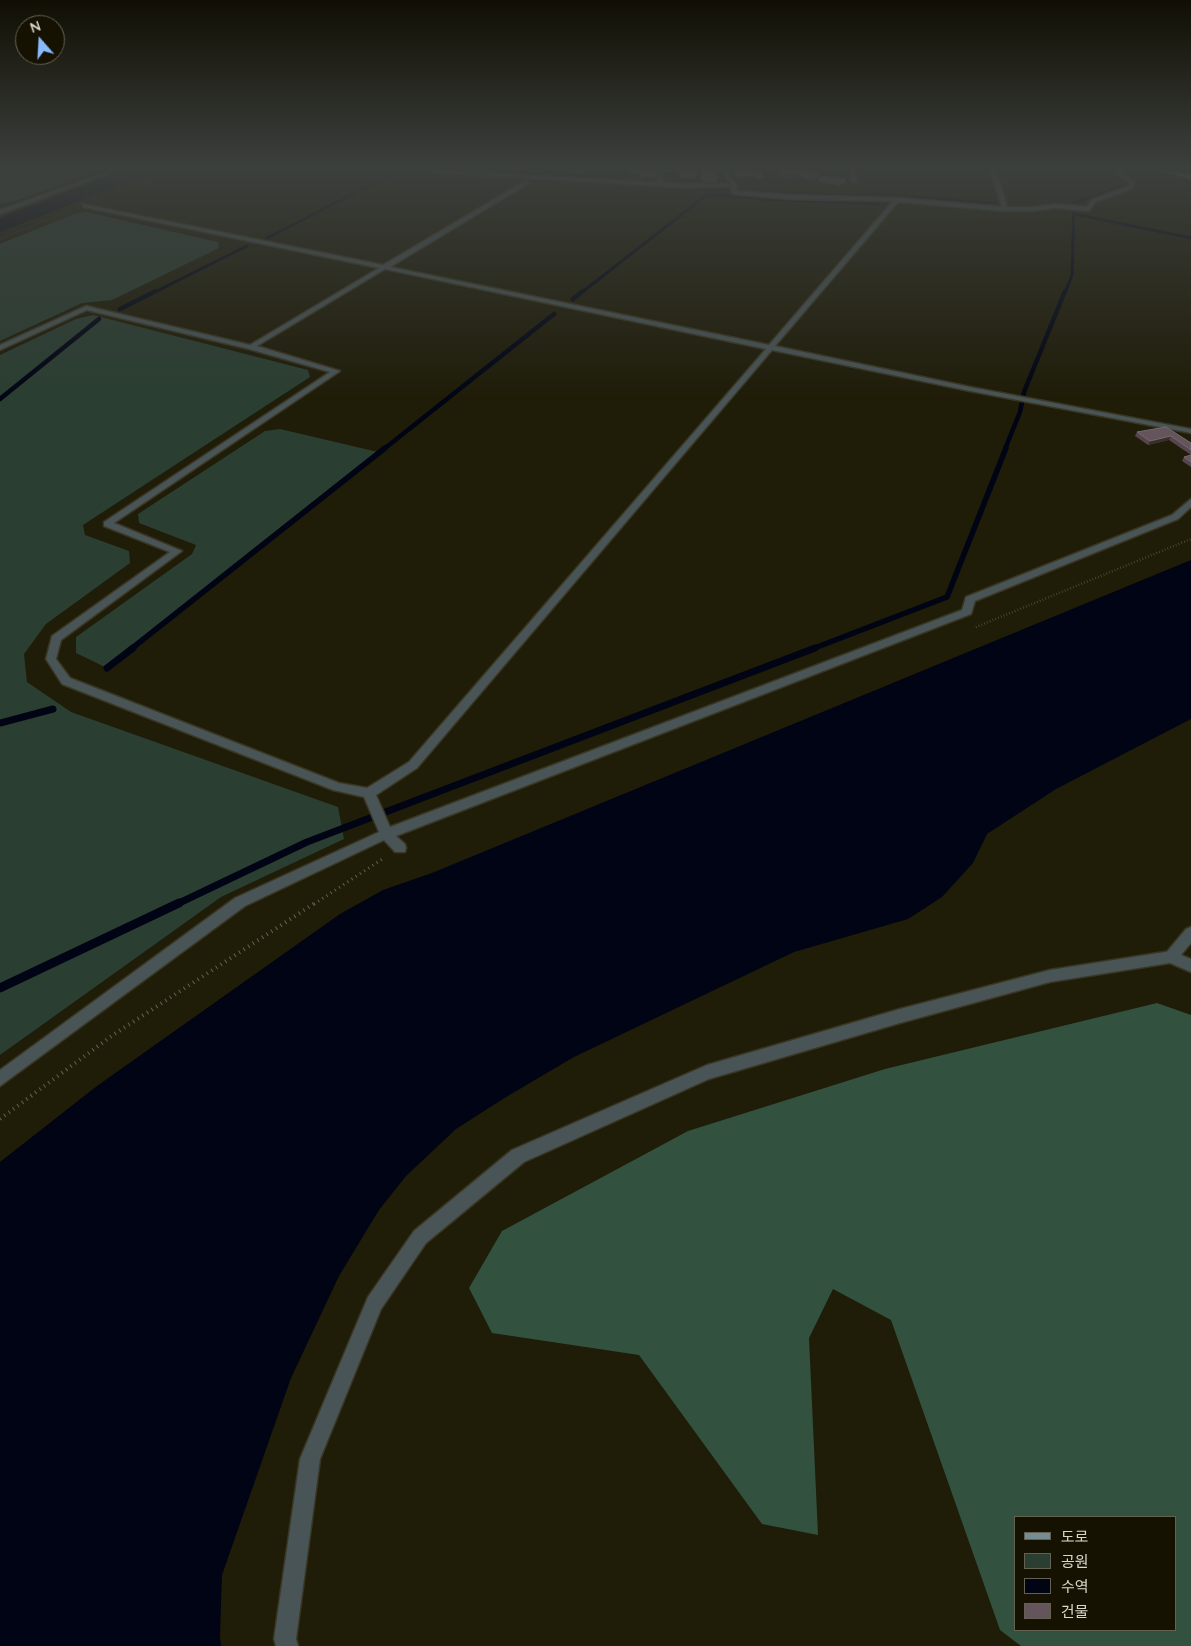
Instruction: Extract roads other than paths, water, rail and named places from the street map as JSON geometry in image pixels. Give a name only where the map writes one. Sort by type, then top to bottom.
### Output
[{"type":"street","points":[[286,247],[772,348],[1191,431]]},
{"type":"street","points":[[251,347],[418,247]]},
{"type":"street","points":[[0,348],[86,308],[251,347],[336,371],[107,524],[177,552],[56,638],[50,659],[66,681],[337,787],[369,793],[413,765],[857,247]]},
{"type":"street","points":[[0,1079],[240,902],[386,834],[967,612],[970,599],[1175,517],[1191,502]]},
{"type":"street","points":[[369,793],[386,834],[400,848]]},
{"type":"street","points":[[1171,957],[1191,933]]},
{"type":"street","points":[[287,1646],[285,1639],[310,1459],[374,1303],[420,1237],[518,1156],[707,1072],[900,1016],[1050,976],[1171,957],[1191,966]]},
{"type":"water","points":[[1191,560],[1191,719],[1056,789],[987,834],[973,863],[942,897],[908,919],[794,952],[574,1057],[456,1129],[406,1176],[379,1210],[339,1276],[291,1378],[222,1575],[221,1646],[0,1646],[0,1162],[97,1086],[340,914],[383,890],[432,873]]},
{"type":"waterway","points":[[153,293],[245,247]]},
{"type":"waterway","points":[[581,293],[640,247]]},
{"type":"waterway","points":[[1065,293],[1072,275],[1073,247]]},
{"type":"waterway","points":[[120,309],[156,291]]},
{"type":"waterway","points":[[573,299],[583,291]]},
{"type":"waterway","points":[[1005,449],[1020,412],[1024,392],[1065,291]]},
{"type":"waterway","points":[[384,449],[554,314]]},
{"type":"waterway","points":[[0,399],[99,319]]},
{"type":"waterway","points":[[131,649],[385,448]]},
{"type":"waterway","points":[[812,649],[947,597],[1006,448]]},
{"type":"waterway","points":[[107,668],[133,648]]},
{"type":"waterway","points":[[177,904],[307,842],[815,648]]},
{"type":"waterway","points":[[0,723],[53,709]]},
{"type":"waterway","points":[[0,988],[179,903]]}]
